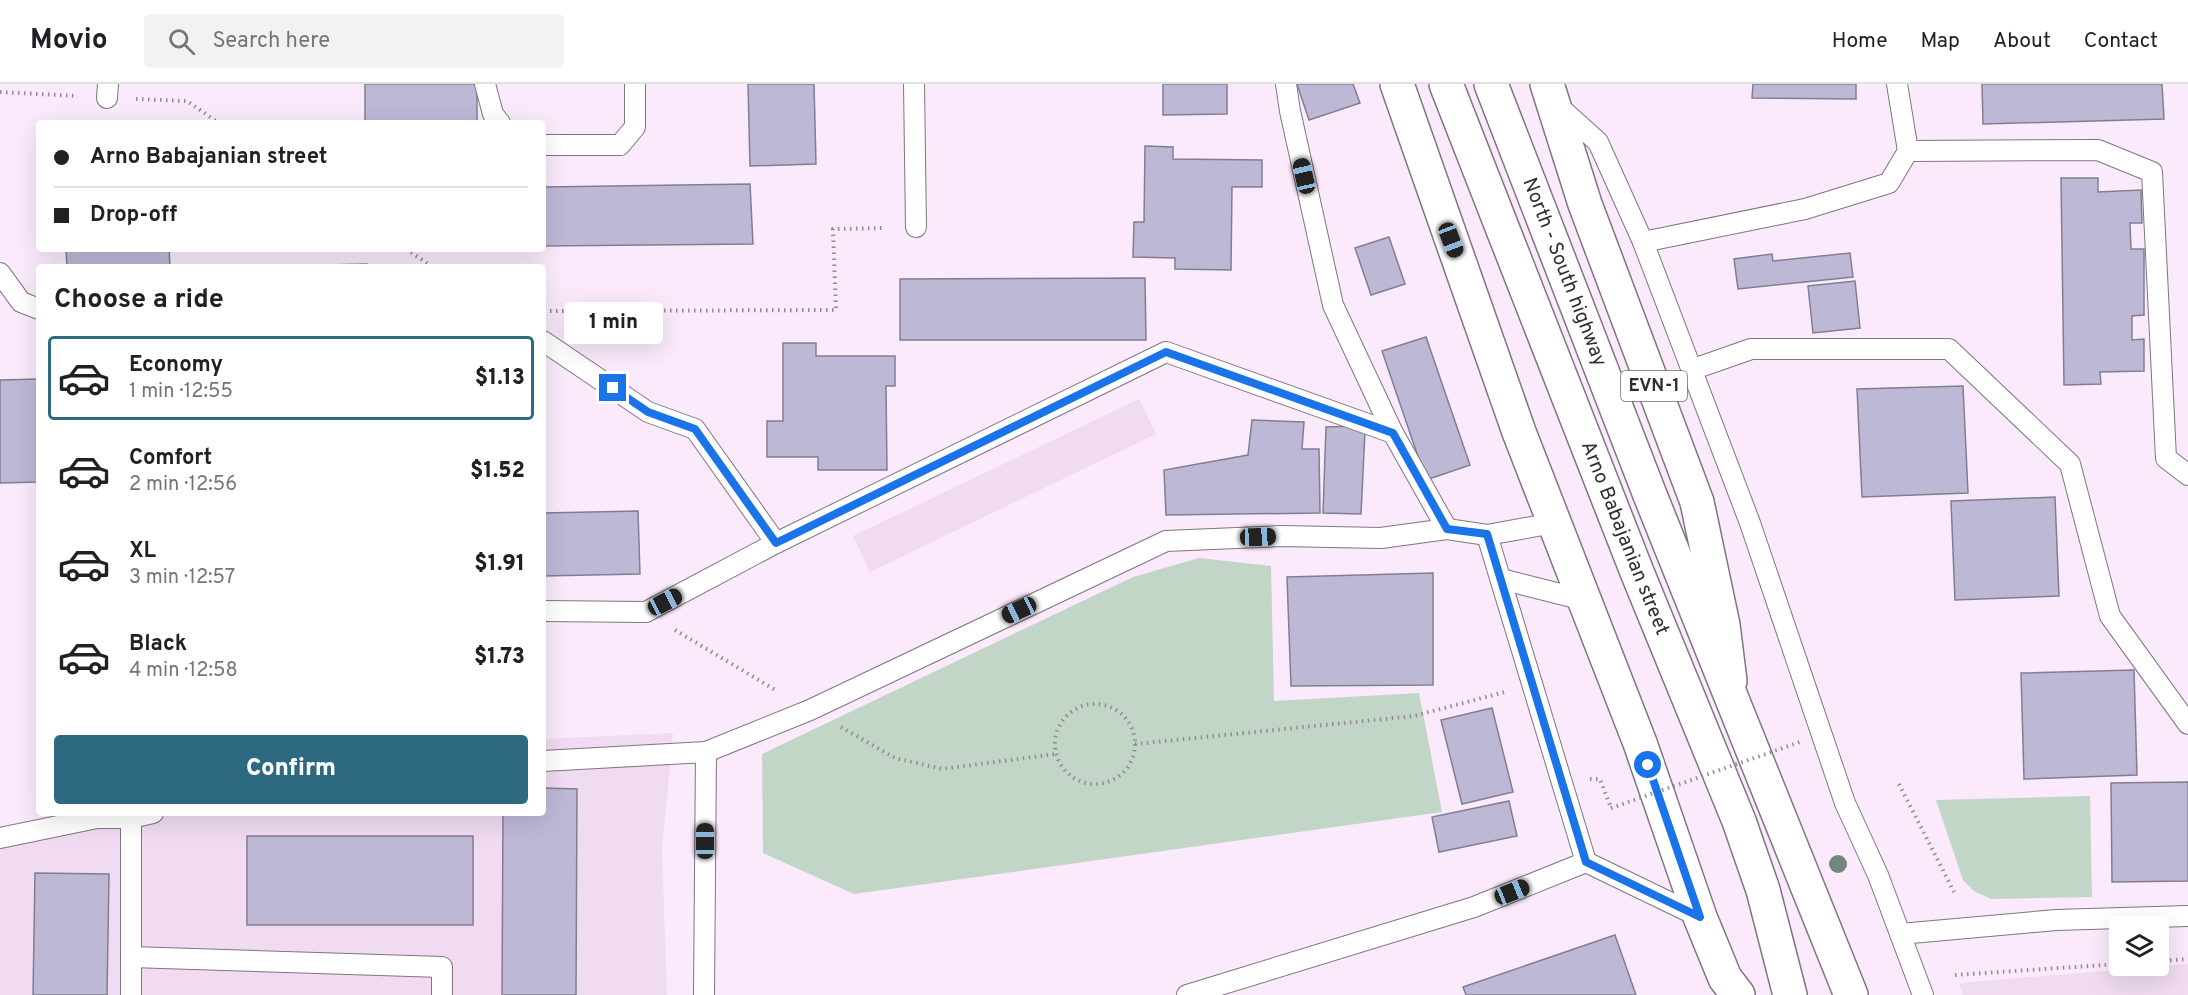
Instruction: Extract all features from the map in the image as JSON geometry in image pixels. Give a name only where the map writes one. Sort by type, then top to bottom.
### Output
[{"type":"main road","points":[[1397,84],[1519,432],[1640,743],[1700,917],[1725,978],[1738,995]]},
{"type":"main road","name":"Arno Babajanian street","points":[[1446,84],[1637,573],[1739,821],[1763,890],[1790,995]]},
{"type":"main road","name":"North - South highway","points":[[1491,84],[1612,399],[1732,694]]},
{"type":"main road","name":"EVN-1","points":[[1551,93],[1585,204],[1698,501],[1723,625],[1732,694],[1767,788],[1851,995]]},
{"type":"lane","points":[[485,84],[493,114],[498,120]]},
{"type":"lane","points":[[546,145],[620,145],[635,127],[635,84]]},
{"type":"lane","points":[[914,84],[916,227]]},
{"type":"lane","points":[[1286,84],[1333,305],[1393,433],[1447,529]]},
{"type":"lane","points":[[1643,242],[1805,209],[1889,183],[1908,151],[1897,84]]},
{"type":"lane","points":[[1551,93],[1598,142],[1643,242],[1750,523],[1845,803],[1878,875],[1923,995]]},
{"type":"lane","points":[[1908,151],[2098,150],[2152,172],[2166,458],[2188,476]]},
{"type":"lane","points":[[0,273],[21,302],[36,308]]},
{"type":"lane","points":[[546,343],[648,412],[695,429],[776,543]]},
{"type":"lane","points":[[1691,370],[1751,349],[1949,349],[2070,464],[2110,616],[2188,724]]},
{"type":"lane","points":[[546,611],[646,612],[776,543],[1166,352],[1393,433]]},
{"type":"lane","points":[[546,761],[706,752],[810,710],[1166,541],[1281,536],[1381,538],[1447,529],[1487,534],[1554,523]]},
{"type":"lane","points":[[1487,534],[1586,862],[1700,917]]},
{"type":"lane","points":[[1501,579],[1584,600]]},
{"type":"lane","points":[[705,995],[706,752]]},
{"type":"lane","points":[[0,838],[97,818],[140,816]]},
{"type":"lane","points":[[131,818],[131,995]]},
{"type":"lane","points":[[1187,995],[1474,907],[1586,862]]},
{"type":"lane","points":[[1900,934],[2056,921],[2188,916]]},
{"type":"lane","points":[[131,957],[442,967],[442,995]]},
{"type":"path","points":[[546,312],[836,310],[833,229],[916,227]]},
{"type":"path","points":[[410,252],[428,264]]},
{"type":"path","points":[[646,612],[727,663],[895,758],[942,769],[1056,754]]},
{"type":"path","points":[[1135,744],[1414,716],[1532,685]]},
{"type":"path","points":[[1088,704],[1102,704],[1115,709],[1133,730],[1134,757],[1118,777],[1094,784],[1070,776],[1056,754],[1055,741],[1064,718],[1075,709],[1088,704]]},
{"type":"path","points":[[1600,779],[1611,808],[1800,742]]},
{"type":"path","points":[[1899,783],[1954,892]]},
{"type":"path","points":[[2169,960],[2188,959]]},
{"type":"path","points":[[1955,975],[2109,965]]},
{"type":"shaded area","points":[[1139,399],[1156,434],[870,572],[853,536]]},
{"type":"shaded area","points":[[673,733],[662,850],[667,995],[0,995],[0,841],[88,816],[546,816],[546,739]]},
{"type":"shaded area","points":[[2188,964],[2188,995],[1963,995],[1959,983],[2109,971],[2109,976],[2169,976],[2169,966]]},
{"type":"green space","points":[[1199,558],[1271,566],[1274,701],[1419,693],[1442,812],[854,894],[763,853],[762,754],[1133,577]]},
{"type":"green space","points":[[2090,796],[2092,897],[1991,899],[1974,891],[1963,880],[1936,800]]},
{"type":"building","points":[[365,84],[477,84],[477,120],[365,120]]},
{"type":"building","points":[[748,84],[814,84],[816,164],[750,166]]},
{"type":"building","points":[[1163,84],[1227,84],[1227,114],[1163,115]]},
{"type":"building","points":[[1297,84],[1353,84],[1360,103],[1309,120]]},
{"type":"building","points":[[1753,84],[1856,84],[1856,99],[1752,98]]},
{"type":"building","points":[[1982,84],[2162,84],[2164,119],[1983,124]]},
{"type":"building","points":[[1145,146],[1173,147],[1173,159],[1262,160],[1262,187],[1232,187],[1231,270],[1175,269],[1175,258],[1133,257],[1134,222],[1144,222]]},
{"type":"building","points":[[2061,178],[2098,178],[2098,192],[2141,190],[2142,223],[2130,223],[2131,249],[2144,249],[2144,315],[2132,316],[2132,340],[2144,339],[2144,371],[2100,372],[2101,384],[2064,385]]},
{"type":"building","points":[[750,184],[753,244],[546,246],[546,187]]},
{"type":"building","points":[[1389,237],[1405,284],[1371,295],[1355,248]]},
{"type":"building","points":[[66,252],[169,252],[170,264],[67,264]]},
{"type":"building","points":[[1850,253],[1853,277],[1738,289],[1734,259],[1772,254],[1773,261]]},
{"type":"building","points":[[1145,278],[1146,340],[900,340],[900,279]]},
{"type":"building","points":[[1855,281],[1860,328],[1813,333],[1808,286]]},
{"type":"building","points":[[1426,337],[1470,465],[1426,480],[1382,351]]},
{"type":"building","points":[[783,343],[816,343],[816,356],[895,356],[895,386],[886,386],[887,470],[818,470],[818,457],[767,457],[767,421],[783,421]]},
{"type":"building","points":[[36,379],[36,482],[0,483],[0,380]]},
{"type":"building","points":[[1963,386],[1968,493],[1862,497],[1857,389]]},
{"type":"building","points":[[1252,420],[1304,422],[1302,449],[1319,449],[1320,513],[1166,515],[1164,470],[1248,455]]},
{"type":"building","points":[[1357,426],[1365,431],[1361,514],[1323,513],[1326,427]]},
{"type":"building","points":[[2055,497],[2059,596],[1955,600],[1951,501]]},
{"type":"building","points":[[638,511],[640,574],[546,576],[546,513]]},
{"type":"building","points":[[1433,573],[1433,685],[1291,686],[1287,577]]},
{"type":"building","points":[[2134,670],[2137,775],[2024,779],[2021,673]]},
{"type":"building","points":[[1492,708],[1513,792],[1462,804],[1441,720]]},
{"type":"building","points":[[2188,782],[2188,881],[2112,882],[2111,783]]},
{"type":"building","points":[[546,788],[577,789],[576,995],[502,995],[503,816],[546,816]]},
{"type":"building","points":[[1509,801],[1517,836],[1439,852],[1432,817]]},
{"type":"building","points":[[247,836],[473,836],[473,925],[247,925]]},
{"type":"building","points":[[35,873],[109,874],[107,995],[33,995]]},
{"type":"building","points":[[1615,935],[1636,995],[1466,995],[1463,987]]},
{"type":"route","points":[[613,388],[648,412],[695,429],[776,543],[1166,352],[1268,390],[1350,417],[1393,433],[1447,529],[1487,534],[1586,862],[1700,917],[1648,765]]}]
